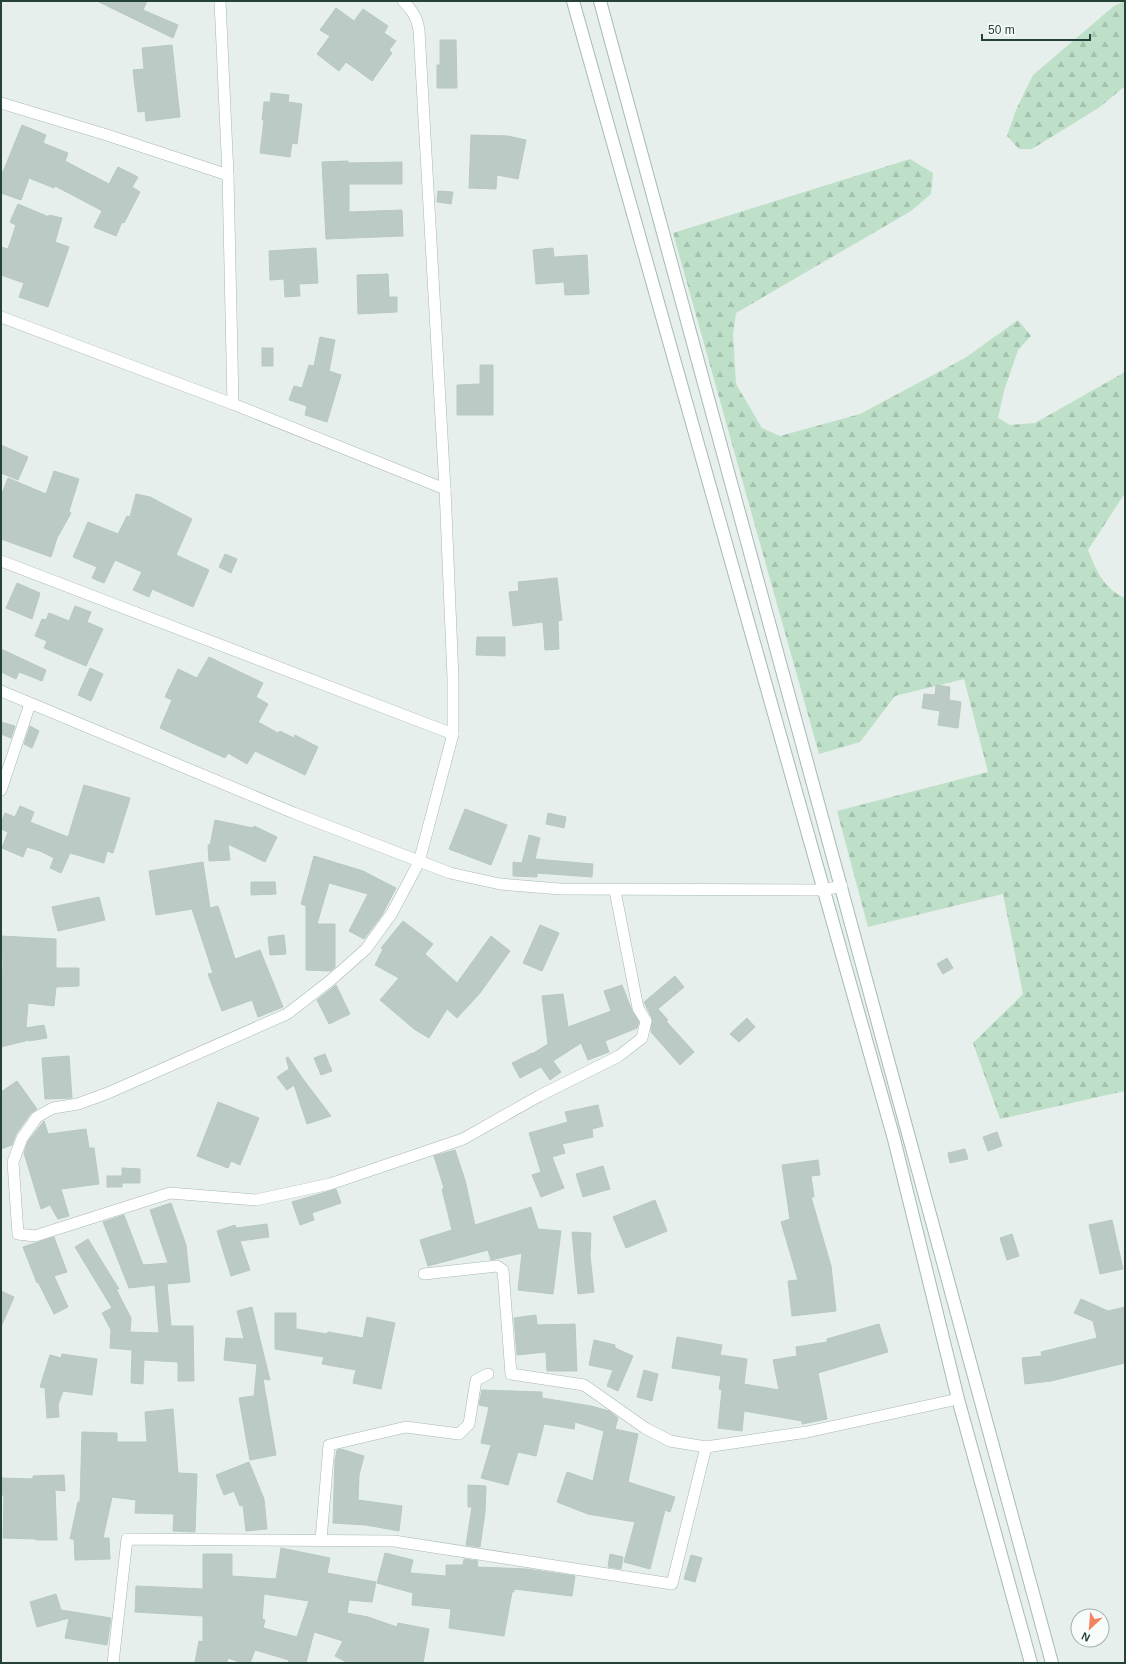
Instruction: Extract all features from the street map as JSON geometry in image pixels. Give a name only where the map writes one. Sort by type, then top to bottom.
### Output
[{"type":"main road","points":[[573,1],[894,1139],[958,1399],[1030,1663]]},
{"type":"main road","points":[[600,1],[842,886],[1052,1663]]},
{"type":"street","points":[[220,1],[228,175],[233,404]]},
{"type":"street","points":[[403,1],[413,11],[417,19],[419,30],[445,489],[453,678],[453,734],[419,862],[392,913],[366,949],[331,980],[287,1014],[108,1093],[78,1104],[53,1108],[38,1117],[22,1138],[13,1162],[18,1234],[35,1236],[170,1193],[256,1200],[330,1184],[463,1139],[539,1096],[619,1056],[642,1038],[646,1021],[638,1008],[615,890]]},
{"type":"street","points":[[1,104],[107,135],[228,175]]},
{"type":"street","points":[[1,317],[233,404],[445,489]]},
{"type":"street","points":[[1,561],[453,734]]},
{"type":"street","points":[[1,691],[294,813],[450,873],[500,884],[560,889],[823,890],[842,886]]},
{"type":"street","points":[[1,790],[30,704]]},
{"type":"street","points":[[424,1274],[497,1266],[501,1267],[503,1270],[511,1374],[584,1384],[645,1428],[670,1441],[706,1448],[807,1432],[958,1399]]},
{"type":"street","points":[[321,1540],[329,1445],[406,1427],[459,1434],[469,1424],[476,1380],[488,1374]]},
{"type":"street","points":[[113,1663],[127,1539],[394,1541],[672,1584],[706,1448]]},
{"type":"green space","points":[[1125,1],[1125,86],[1100,107],[1032,149],[1019,149],[1007,136],[1016,110],[1033,75],[1114,6]]},
{"type":"green space","points":[[910,159],[933,173],[931,194],[911,211],[736,313],[733,334],[736,384],[762,428],[780,436],[860,414],[965,358],[1018,320],[1031,336],[1018,350],[1004,391],[998,418],[1010,425],[1035,423],[1125,372],[1125,493],[1088,550],[1094,565],[1106,584],[1111,590],[1125,598],[1125,1091],[1000,1119],[973,1043],[1023,994],[1003,894],[868,927],[837,811],[988,772],[964,679],[895,696],[860,742],[819,754],[673,233]]},
{"type":"building","points":[[97,1],[147,1],[143,10],[178,25],[173,38]]},
{"type":"building","points":[[336,8],[354,21],[363,9],[388,26],[384,33],[396,41],[389,50],[392,53],[372,81],[346,62],[339,71],[317,54],[330,36],[320,30]]},
{"type":"building","points":[[440,40],[456,40],[457,88],[437,88],[437,65],[440,65]]},
{"type":"building","points":[[172,45],[180,117],[146,121],[145,111],[138,112],[133,70],[144,69],[142,48]]},
{"type":"building","points":[[271,93],[289,95],[288,102],[302,104],[297,144],[292,143],[290,157],[260,153],[264,120],[262,120],[264,102],[270,102]]},
{"type":"building","points":[[22,125],[46,135],[43,143],[68,153],[65,161],[109,184],[118,167],[138,177],[132,187],[140,192],[124,223],[122,222],[116,236],[94,227],[102,211],[55,186],[54,188],[29,178],[21,200],[1,193],[1,171],[3,172]]},
{"type":"building","points":[[471,135],[508,136],[526,140],[518,179],[497,175],[496,189],[469,188]]},
{"type":"building","points":[[348,161],[348,163],[402,162],[402,184],[349,184],[349,212],[402,210],[403,236],[326,239],[322,162]]},
{"type":"building","points":[[438,191],[453,192],[451,204],[437,202]]},
{"type":"building","points":[[18,204],[49,217],[49,215],[62,218],[55,242],[69,247],[48,307],[19,297],[24,283],[1,275],[1,247],[8,249],[16,225],[10,222]]},
{"type":"building","points":[[316,248],[318,283],[299,284],[300,296],[285,297],[284,279],[270,280],[269,251]]},
{"type":"building","points":[[553,248],[554,257],[587,255],[589,294],[565,295],[564,282],[536,284],[533,250]]},
{"type":"building","points":[[388,274],[389,297],[397,297],[397,312],[358,314],[357,275]]},
{"type":"building","points":[[320,337],[335,340],[329,371],[341,375],[327,422],[305,415],[307,406],[289,400],[294,386],[302,388],[309,365],[314,366]]},
{"type":"building","points":[[262,348],[273,348],[273,366],[262,366]]},
{"type":"building","points":[[480,365],[493,365],[493,415],[457,415],[457,385],[480,384]]},
{"type":"building","points":[[1,445],[28,457],[18,480],[1,473]]},
{"type":"building","points":[[54,471],[79,479],[69,511],[71,513],[57,538],[51,557],[1,539],[1,496],[8,478],[46,494]]},
{"type":"building","points":[[136,494],[150,497],[192,519],[176,555],[209,570],[193,607],[152,589],[149,597],[133,590],[142,572],[115,560],[104,583],[92,578],[97,567],[73,557],[88,522],[118,534],[127,516],[130,517]]},
{"type":"building","points":[[225,554],[237,559],[231,573],[219,567]]},
{"type":"building","points":[[557,578],[562,620],[558,621],[559,649],[545,650],[543,622],[513,626],[509,592],[519,591],[518,582]]},
{"type":"building","points":[[17,583],[40,593],[32,619],[6,608]]},
{"type":"building","points":[[75,606],[91,612],[87,622],[103,629],[86,666],[44,648],[47,641],[35,636],[42,619],[46,620],[49,613],[69,621]]},
{"type":"building","points":[[477,637],[505,637],[505,656],[476,655]]},
{"type":"building","points":[[1,649],[46,670],[42,681],[19,672],[16,679],[1,672]]},
{"type":"building","points":[[209,657],[263,683],[256,697],[268,704],[258,722],[278,733],[280,731],[294,738],[295,735],[318,747],[305,775],[255,751],[247,764],[228,753],[225,758],[160,728],[172,700],[165,697],[178,669],[197,678]]},
{"type":"building","points":[[90,668],[103,674],[91,701],[78,695]]},
{"type":"building","points":[[936,685],[950,687],[949,700],[961,702],[958,728],[938,725],[940,711],[922,708],[924,694],[935,695]]},
{"type":"building","points":[[1,722],[15,726],[11,738],[1,734]]},
{"type":"building","points":[[30,726],[39,731],[32,748],[24,744]]},
{"type":"building","points":[[84,785],[130,798],[113,853],[107,851],[104,863],[70,853],[61,873],[50,868],[54,858],[40,851],[27,847],[23,857],[2,848],[8,832],[1,829],[1,823],[5,813],[15,817],[20,806],[34,812],[30,822],[68,837]]},
{"type":"building","points":[[465,809],[507,825],[491,865],[449,849]]},
{"type":"building","points":[[548,813],[566,817],[564,828],[546,824]]},
{"type":"building","points":[[215,820],[253,828],[254,826],[277,837],[265,862],[228,844],[230,860],[209,861],[208,845],[210,845]]},
{"type":"building","points":[[529,835],[540,838],[535,859],[593,864],[592,877],[537,873],[537,877],[513,876],[513,862],[522,863]]},
{"type":"building","points":[[314,856],[363,871],[396,888],[382,915],[364,939],[349,931],[368,894],[329,883],[317,924],[335,924],[335,967],[331,971],[306,970],[306,906],[301,904]]},
{"type":"building","points":[[203,862],[210,908],[218,906],[235,959],[260,950],[283,1007],[258,1017],[252,1000],[222,1011],[208,974],[213,973],[192,909],[156,915],[149,871]]},
{"type":"building","points":[[251,882],[275,882],[276,894],[251,895]]},
{"type":"building","points":[[99,897],[105,920],[58,931],[52,907]]},
{"type":"building","points":[[403,921],[433,944],[425,954],[457,983],[491,936],[510,951],[480,993],[457,1018],[447,1009],[429,1038],[414,1029],[380,1000],[399,978],[375,965],[383,949],[381,948]]},
{"type":"building","points":[[540,925],[559,933],[542,971],[523,963]]},
{"type":"building","points":[[284,935],[286,954],[270,955],[268,937]]},
{"type":"building","points":[[1,936],[56,939],[56,968],[79,968],[79,986],[56,987],[54,1006],[28,1003],[26,1028],[44,1025],[47,1038],[29,1040],[1,1047],[3,958],[1,958]]},
{"type":"building","points":[[947,958],[953,968],[943,974],[937,964]]},
{"type":"building","points":[[675,976],[684,987],[658,1009],[668,1020],[666,1021],[694,1052],[680,1065],[651,1032],[652,1018],[644,1002]]},
{"type":"building","points":[[336,985],[350,1014],[329,1024],[317,1000]]},
{"type":"building","points":[[622,985],[632,1011],[639,1022],[637,1028],[605,1041],[609,1052],[588,1060],[581,1043],[553,1061],[561,1072],[550,1080],[541,1067],[520,1078],[512,1063],[532,1054],[548,1044],[542,996],[563,994],[568,1027],[611,1011],[604,991]]},
{"type":"building","points":[[747,1018],[755,1027],[739,1042],[730,1034]]},
{"type":"building","points":[[325,1054],[332,1071],[321,1075],[314,1058]]},
{"type":"building","points":[[69,1056],[72,1098],[45,1099],[42,1058]]},
{"type":"building","points":[[288,1057],[331,1116],[307,1124],[294,1085],[287,1090],[277,1077],[289,1069],[286,1058]]},
{"type":"building","points":[[17,1081],[37,1109],[31,1113],[16,1134],[12,1145],[1,1149],[1,1092]]},
{"type":"building","points":[[218,1102],[259,1118],[240,1165],[231,1161],[228,1168],[197,1156]]},
{"type":"building","points":[[598,1105],[603,1126],[592,1129],[593,1137],[562,1144],[565,1153],[552,1157],[564,1188],[541,1197],[532,1175],[541,1172],[529,1133],[568,1122],[565,1112]]},
{"type":"building","points":[[44,1121],[48,1134],[86,1129],[89,1148],[94,1148],[99,1184],[61,1189],[69,1216],[58,1219],[50,1205],[41,1209],[24,1153],[28,1141]]},
{"type":"building","points":[[997,1132],[1002,1146],[988,1151],[983,1137]]},
{"type":"building","points":[[965,1149],[968,1159],[950,1163],[948,1153]]},
{"type":"building","points":[[455,1150],[465,1180],[475,1225],[531,1207],[538,1229],[561,1231],[553,1294],[518,1290],[522,1253],[491,1260],[488,1250],[428,1266],[420,1240],[452,1230],[442,1189],[444,1188],[434,1156]]},
{"type":"building","points":[[818,1160],[820,1175],[811,1176],[814,1197],[811,1197],[831,1266],[836,1311],[792,1316],[788,1281],[798,1280],[781,1222],[790,1219],[782,1165]]},
{"type":"building","points":[[603,1166],[610,1189],[583,1197],[576,1174]]},
{"type":"building","points":[[122,1168],[140,1169],[140,1183],[122,1183]]},
{"type":"building","points":[[107,1176],[122,1176],[122,1187],[107,1187]]},
{"type":"building","points":[[336,1189],[341,1203],[312,1213],[314,1220],[300,1225],[292,1202]]},
{"type":"building","points":[[655,1200],[667,1231],[626,1248],[613,1217]]},
{"type":"building","points":[[171,1203],[186,1245],[190,1282],[167,1284],[171,1326],[193,1326],[194,1381],[178,1381],[178,1362],[144,1360],[143,1384],[131,1383],[132,1350],[110,1348],[111,1330],[102,1313],[112,1308],[75,1247],[88,1239],[119,1289],[116,1289],[131,1318],[130,1332],[159,1333],[155,1285],[129,1288],[103,1222],[124,1215],[143,1265],[168,1263],[150,1210]]},
{"type":"building","points":[[1112,1220],[1123,1269],[1100,1274],[1089,1225]]},
{"type":"building","points":[[267,1224],[269,1237],[240,1241],[250,1270],[231,1276],[217,1231],[235,1225],[236,1228]]},
{"type":"building","points":[[572,1232],[591,1233],[590,1255],[594,1292],[578,1294]]},
{"type":"building","points":[[1012,1234],[1019,1256],[1007,1260],[1000,1238]]},
{"type":"building","points":[[54,1237],[67,1272],[54,1276],[68,1307],[54,1314],[38,1282],[37,1283],[23,1247]]},
{"type":"building","points":[[1,1291],[14,1297],[1,1327]]},
{"type":"building","points":[[1081,1299],[1108,1311],[1125,1307],[1125,1363],[1051,1381],[1025,1384],[1022,1358],[1042,1356],[1041,1352],[1097,1338],[1093,1321],[1074,1313]]},
{"type":"building","points":[[252,1307],[270,1380],[263,1379],[276,1455],[250,1460],[239,1398],[254,1396],[257,1364],[224,1360],[226,1338],[244,1339],[237,1311]]},
{"type":"building","points":[[275,1313],[296,1313],[296,1329],[327,1334],[328,1332],[363,1338],[367,1317],[395,1323],[381,1389],[353,1383],[356,1370],[322,1364],[324,1357],[275,1349]]},
{"type":"building","points":[[536,1315],[537,1325],[575,1324],[577,1371],[547,1371],[546,1352],[517,1355],[514,1318]]},
{"type":"building","points":[[879,1324],[888,1352],[818,1373],[827,1419],[802,1424],[802,1421],[744,1411],[742,1431],[718,1428],[722,1390],[719,1389],[721,1376],[672,1368],[677,1337],[722,1345],[720,1355],[747,1359],[744,1384],[779,1390],[773,1360],[797,1356],[796,1347],[827,1342],[827,1339]]},
{"type":"building","points":[[594,1340],[615,1345],[615,1348],[633,1356],[618,1391],[607,1386],[613,1370],[589,1365]]},
{"type":"building","points":[[62,1354],[97,1359],[92,1395],[63,1391],[58,1405],[59,1417],[47,1418],[45,1388],[40,1387],[50,1355],[61,1358]]},
{"type":"building","points":[[644,1370],[658,1374],[652,1401],[637,1397]]},
{"type":"building","points":[[482,1390],[542,1392],[542,1398],[591,1406],[609,1411],[618,1418],[615,1429],[638,1434],[628,1482],[675,1497],[670,1512],[665,1510],[650,1569],[624,1562],[635,1522],[588,1514],[557,1502],[567,1472],[593,1481],[604,1431],[575,1422],[574,1429],[544,1424],[536,1456],[518,1452],[508,1485],[481,1478],[491,1445],[481,1443],[489,1407],[479,1405]]},
{"type":"building","points":[[173,1409],[178,1473],[197,1474],[195,1532],[173,1531],[174,1514],[135,1513],[136,1500],[112,1497],[103,1538],[109,1538],[110,1559],[75,1560],[74,1539],[70,1539],[78,1502],[80,1502],[82,1432],[117,1433],[117,1442],[147,1442],[145,1412]]},
{"type":"building","points":[[341,1449],[364,1456],[359,1475],[358,1500],[402,1506],[399,1531],[366,1525],[333,1523],[335,1460],[337,1450]]},
{"type":"building","points":[[249,1462],[264,1499],[267,1529],[246,1531],[243,1505],[240,1506],[234,1491],[224,1495],[216,1475]]},
{"type":"building","points":[[64,1475],[65,1491],[55,1490],[57,1540],[3,1538],[4,1495],[1,1495],[1,1478],[33,1479],[33,1476]]},
{"type":"building","points":[[468,1485],[486,1486],[485,1512],[480,1547],[466,1545],[472,1507],[468,1507]]},
{"type":"building","points":[[281,1548],[330,1558],[327,1573],[376,1582],[372,1602],[349,1600],[347,1613],[368,1617],[397,1627],[398,1623],[429,1629],[423,1663],[348,1663],[335,1656],[343,1641],[314,1632],[306,1663],[288,1663],[289,1660],[255,1650],[250,1663],[242,1663],[228,1658],[227,1663],[195,1662],[199,1641],[203,1642],[203,1616],[135,1612],[136,1586],[203,1589],[203,1554],[232,1554],[232,1576],[276,1579]],"holes":[[[264,1594],[309,1601],[297,1637],[263,1628],[265,1620],[262,1619]]]},
{"type":"building","points":[[385,1553],[413,1560],[410,1573],[446,1576],[446,1565],[463,1565],[464,1559],[478,1561],[477,1567],[527,1569],[575,1576],[572,1596],[514,1589],[514,1592],[512,1592],[504,1636],[449,1628],[451,1609],[412,1605],[413,1593],[377,1583]]},
{"type":"building","points":[[610,1554],[623,1557],[621,1569],[608,1567]]},
{"type":"building","points":[[691,1555],[702,1558],[695,1582],[684,1579]]},
{"type":"building","points":[[56,1594],[61,1610],[111,1618],[107,1645],[65,1638],[69,1618],[37,1627],[30,1602]]}]
